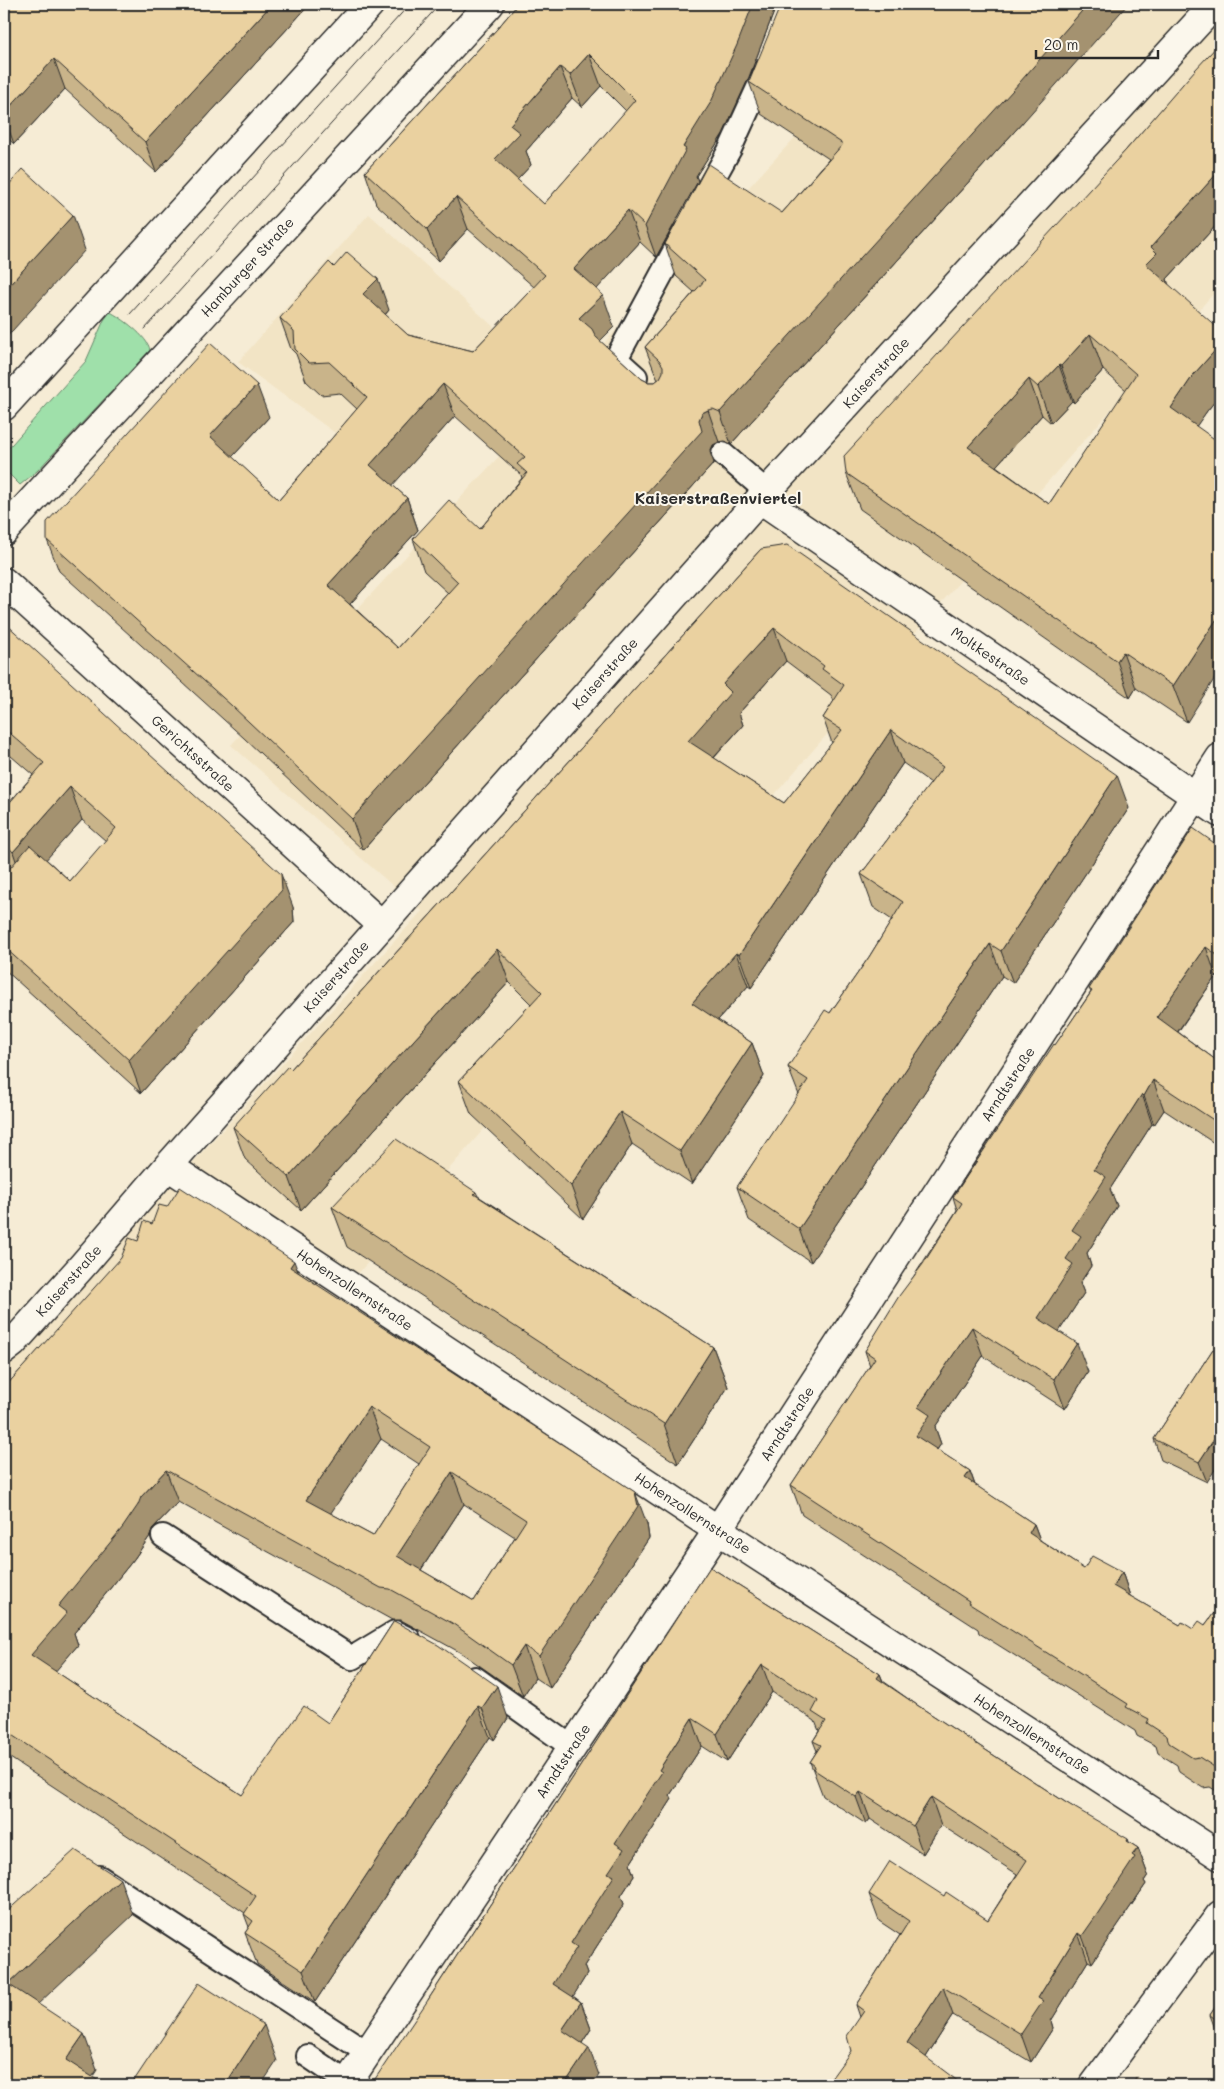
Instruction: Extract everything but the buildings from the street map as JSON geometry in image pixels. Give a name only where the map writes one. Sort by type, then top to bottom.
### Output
[{"type":"street","points":[[4,406],[370,4]]},
{"type":"street","name":"Hamburger Straße","points":[[4,531],[490,4]]},
{"type":"street","name":"Kaiserstraße","points":[[4,1350],[13,1343],[83,1265],[168,1166],[763,496],[1215,4]]},
{"type":"street","name":"Moltkestraße","points":[[763,496],[1220,812]]},
{"type":"street","name":"Gerichtsstraße","points":[[4,582],[382,925]]},
{"type":"street","name":"Arndtstraße","points":[[347,2084],[718,1530],[1220,758]]},
{"type":"street","name":"Hohenzollernstraße","points":[[168,1166],[718,1530],[1220,1856]]},
{"type":"street","points":[[1094,2085],[1220,1915]]},
{"type":"lane","points":[[649,389],[616,359],[730,149],[775,47]]},
{"type":"lane","points":[[722,454],[763,496]]},
{"type":"lane","points":[[163,1536],[352,1658],[396,1632],[426,1649]]},
{"type":"lane","points":[[457,1666],[572,1747]]},
{"type":"lane","points":[[80,1874],[87,1868],[368,2053]]},
{"type":"lane","points":[[308,2056],[347,2084]]},
{"type":"shaded area","points":[[919,4],[1220,4],[1220,286],[955,587],[4,1681],[4,1370],[422,911],[231,745]]},
{"type":"shaded area","points":[[369,214],[517,348],[398,479],[238,362]]},
{"type":"green space","points":[[110,312],[121,318],[139,334],[150,350],[37,471],[20,485],[4,469],[4,453],[86,361],[104,320]]},
{"type":"tram line","points":[[130,314],[410,4]]},
{"type":"tram line","points":[[145,329],[440,4]]},
{"type":"district","name":"Kaiserstraßenviertel","points":[[718,498]]}]
